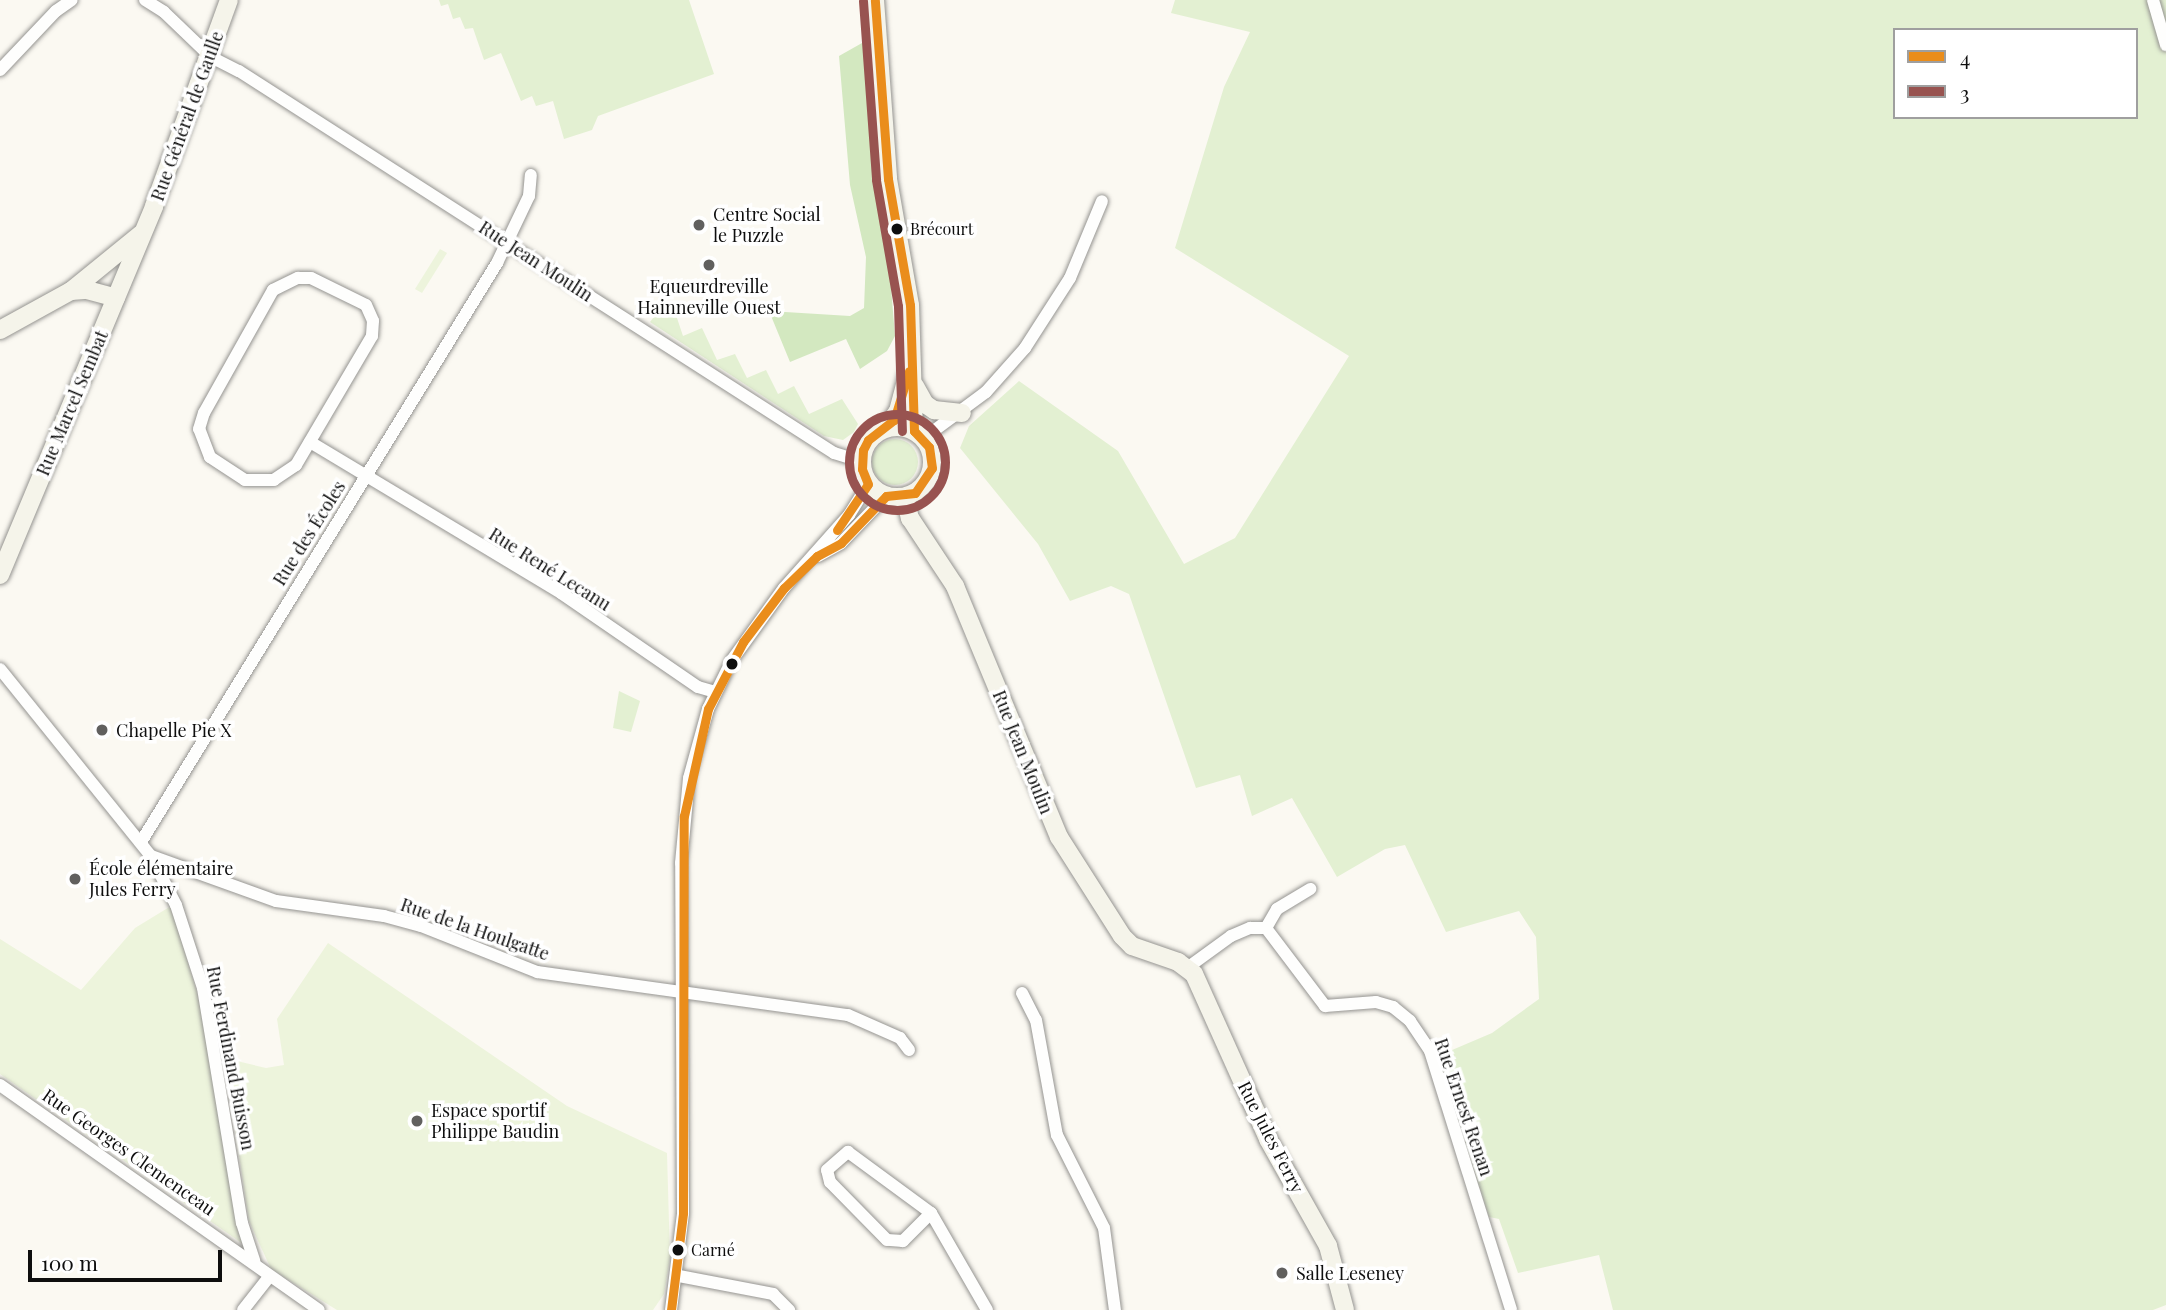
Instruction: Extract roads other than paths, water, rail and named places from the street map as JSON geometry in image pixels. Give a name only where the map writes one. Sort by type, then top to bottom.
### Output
[{"type":"street","points":[[1,68],[56,11],[72,0]]},
{"type":"street","name":"Rue Jean Moulin","points":[[145,0],[164,12],[211,57],[507,242],[834,453],[861,461]]},
{"type":"street","name":"Rue Général de Gaulle","points":[[143,231],[211,57],[229,0]]},
{"type":"street","points":[[875,0],[884,135],[910,305],[912,371],[919,435],[932,468],[923,486],[905,496],[886,496],[869,484],[861,461],[868,440],[886,428],[898,411],[912,371]]},
{"type":"street","points":[[2153,0],[2166,45]]},
{"type":"street","name":"Rue des Écoles","points":[[141,842],[507,242],[529,195],[531,175]]},
{"type":"street","points":[[886,428],[919,435],[962,413],[1016,360],[1051,310],[1083,253],[1102,201]]},
{"type":"street","points":[[0,330],[71,291],[143,231]]},
{"type":"street","name":"Rue Marcel Sembat","points":[[0,575],[143,231]]},
{"type":"street","points":[[298,278],[311,278],[351,294],[366,305],[373,321],[372,336],[310,442],[286,475],[260,482],[245,480],[211,457],[199,429],[204,413],[273,290],[298,278]]},
{"type":"street","points":[[71,291],[87,290],[116,298]]},
{"type":"street","points":[[912,371],[925,404],[962,413]]},
{"type":"street","name":"Rue René Lecanu","points":[[310,442],[561,593],[698,687],[715,692]]},
{"type":"street","points":[[671,1310],[679,1276],[683,1213],[681,992],[684,816],[689,778],[715,692],[759,620],[817,556],[869,484]]},
{"type":"street","points":[[817,556],[841,543],[886,496]]},
{"type":"street","name":"Rue Jean Moulin","points":[[905,496],[910,519],[955,586],[1046,810],[1068,853],[1127,941],[1187,968]]},
{"type":"street","name":"Rue Ferdinand Buisson","points":[[0,669],[141,842],[176,905],[204,988],[242,1223],[254,1261]]},
{"type":"street","name":"Rue de la Houlgatte","points":[[151,856],[276,901],[384,916],[421,926],[537,972],[859,1018],[900,1038],[909,1050]]},
{"type":"street","points":[[1187,968],[1231,936],[1250,928],[1266,928],[1277,909],[1310,889]]},
{"type":"street","name":"Rue Ernest Renan","points":[[1266,928],[1325,1006],[1383,1003],[1416,1028],[1430,1051],[1511,1310]]},
{"type":"street","name":"Rue Jules Ferry","points":[[1187,968],[1205,995],[1268,1139],[1328,1246],[1345,1310]]},
{"type":"street","points":[[1023,993],[1036,1020],[1057,1135],[1104,1228],[1115,1310]]},
{"type":"street","name":"Rue Georges Clemenceau","points":[[0,1085],[254,1261],[269,1277],[319,1310]]},
{"type":"street","points":[[931,1213],[903,1241],[887,1240],[830,1182],[827,1170],[848,1152],[931,1213],[987,1310]]},
{"type":"street","points":[[679,1276],[773,1294],[789,1310]]},
{"type":"street","points":[[243,1310],[269,1277]]},
{"type":"place","name":"Centre Social le Puzzle","points":[[699,225]]},
{"type":"place","name":"Brécourt","points":[[897,229]]},
{"type":"place","name":"Equeurdreville Hainneville Ouest","points":[[709,265]]},
{"type":"place","name":"Chapelle Pie X","points":[[102,730]]},
{"type":"place","name":"École élémentaire Jules Ferry","points":[[75,879]]},
{"type":"place","name":"Espace sportif Philippe Baudin","points":[[417,1121]]},
{"type":"place","name":"Carné","points":[[678,1250]]},
{"type":"place","name":"Salle Leseney","points":[[1282,1273]]}]
